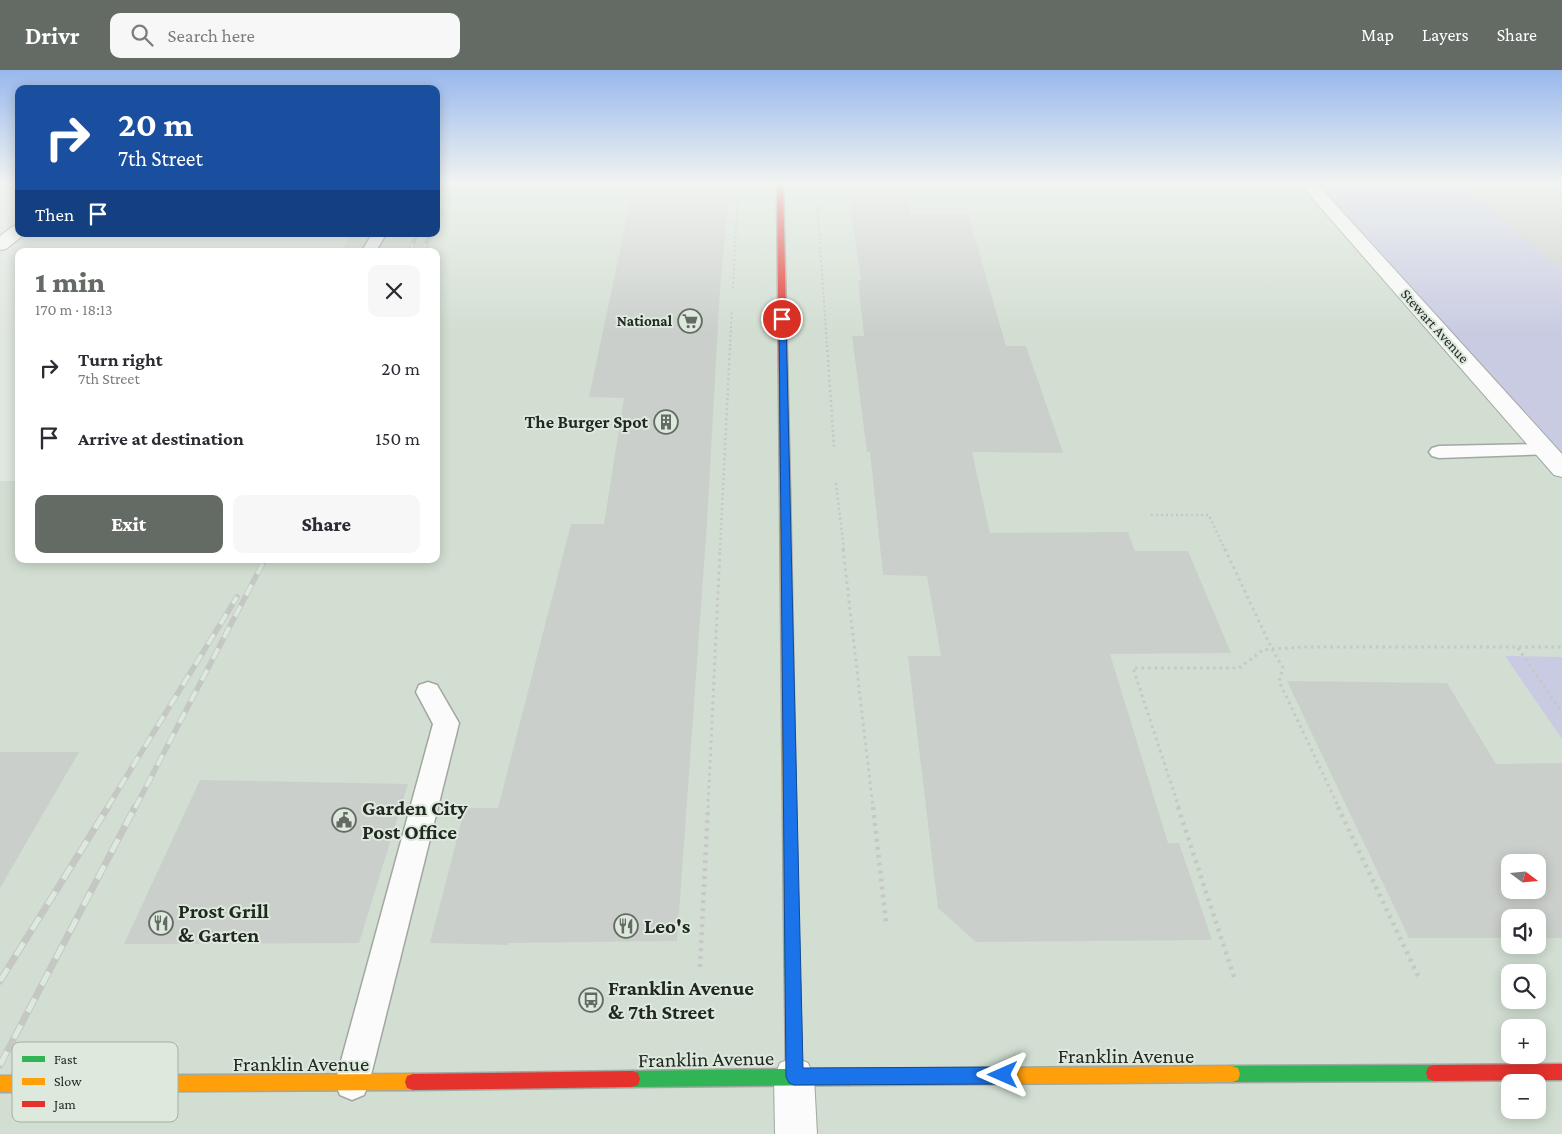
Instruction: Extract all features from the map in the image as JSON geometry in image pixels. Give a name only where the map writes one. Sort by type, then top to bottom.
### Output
[{"type":"street","points":[[0,245],[14,234]]},
{"type":"street","points":[[781,234],[796,1134]]},
{"type":"street","name":"Stewart Avenue","points":[[1352,234],[1562,469]]},
{"type":"street","name":"Franklin Avenue","points":[[178,1084],[352,1084],[794,1077],[1562,1072]]},
{"type":"lane","points":[[371,248],[377,237]]},
{"type":"lane","points":[[1439,452],[1546,450]]},
{"type":"lane","points":[[352,1084],[446,723],[428,692]]},
{"type":"path","points":[[734,288],[736,234]]},
{"type":"path","points":[[819,234],[834,447]]},
{"type":"path","points":[[700,967],[732,310]]},
{"type":"path","points":[[836,483],[886,922]]},
{"type":"path","points":[[1151,515],[1209,515],[1272,649],[1283,668],[1279,681],[1420,980]]},
{"type":"path","points":[[1234,977],[1133,668],[1239,668],[1263,650],[1304,647],[1562,647]]},
{"type":"path","points":[[1518,648],[1562,713]]},
{"type":"shaded area","points":[[440,234],[1351,234],[1562,474],[1562,1134],[0,1134],[0,481],[15,481],[15,563],[440,563],[440,248],[343,248],[350,237],[440,237]]},
{"type":"shaded area","points":[[1351,234],[1562,234],[1562,474]]},
{"type":"shaded area","points":[[1505,656],[1562,657],[1562,739]]},
{"type":"building","points":[[624,234],[725,234],[677,941],[509,943],[509,945],[430,943],[465,808],[498,808],[571,524],[604,524],[624,398],[589,397]]},
{"type":"building","points":[[854,234],[974,234],[1006,346],[1026,346],[1063,453],[972,452],[990,533],[1128,532],[1135,551],[1188,551],[1231,653],[1110,654],[1168,843],[1179,843],[1212,940],[976,942],[938,908],[908,656],[941,656],[927,576],[883,575],[870,452],[867,452],[852,336],[864,336],[858,280],[861,280]]},
{"type":"building","points":[[1520,234],[1562,234],[1562,271]]},
{"type":"building","points":[[1287,681],[1447,683],[1496,764],[1562,763],[1562,938],[1546,938],[1546,909],[1501,909],[1501,938],[1409,938]]},
{"type":"building","points":[[0,752],[79,752],[0,888]]},
{"type":"building","points":[[200,780],[408,784],[359,943],[124,944]]},
{"type":"railway","points":[[411,248],[416,237]]},
{"type":"railway","points":[[424,248],[429,237]]},
{"type":"railway","points":[[135,808],[263,563]]},
{"type":"railway","points":[[107,808],[237,597]]},
{"type":"railway","points":[[0,981],[108,807]]},
{"type":"railway","points":[[12,1042],[135,807]]},
{"type":"railway","points":[[0,1065],[12,1042]]},
{"type":"traffic: fast","points":[[791,916],[794,1077]]},
{"type":"traffic: fast","points":[[1232,1074],[1434,1073]]},
{"type":"traffic: fast","points":[[632,1079],[849,1077]]},
{"type":"traffic: slow","points":[[785,491],[791,916]]},
{"type":"traffic: slow","points":[[849,1077],[1232,1074]]},
{"type":"traffic: slow","points":[[178,1083],[413,1082]]},
{"type":"traffic: slow","points":[[0,1084],[12,1084]]},
{"type":"traffic: jam","points":[[781,234],[785,491]]},
{"type":"traffic: jam","points":[[1434,1073],[1562,1072]]},
{"type":"traffic: jam","points":[[413,1082],[632,1079]]},
{"type":"place","name":"National","points":[[690,321]]},
{"type":"place","name":"The Burger Spot","points":[[666,422]]},
{"type":"place","name":"Garden City Post Office","points":[[344,820]]},
{"type":"place","name":"Prost Grill & Garten","points":[[161,923]]},
{"type":"place","name":"Leo's","points":[[626,926]]},
{"type":"place","name":"Franklin Avenue & 7th Street","points":[[591,1000]]},
{"type":"route","points":[[782,319],[794,1077],[1003,1075]]}]
